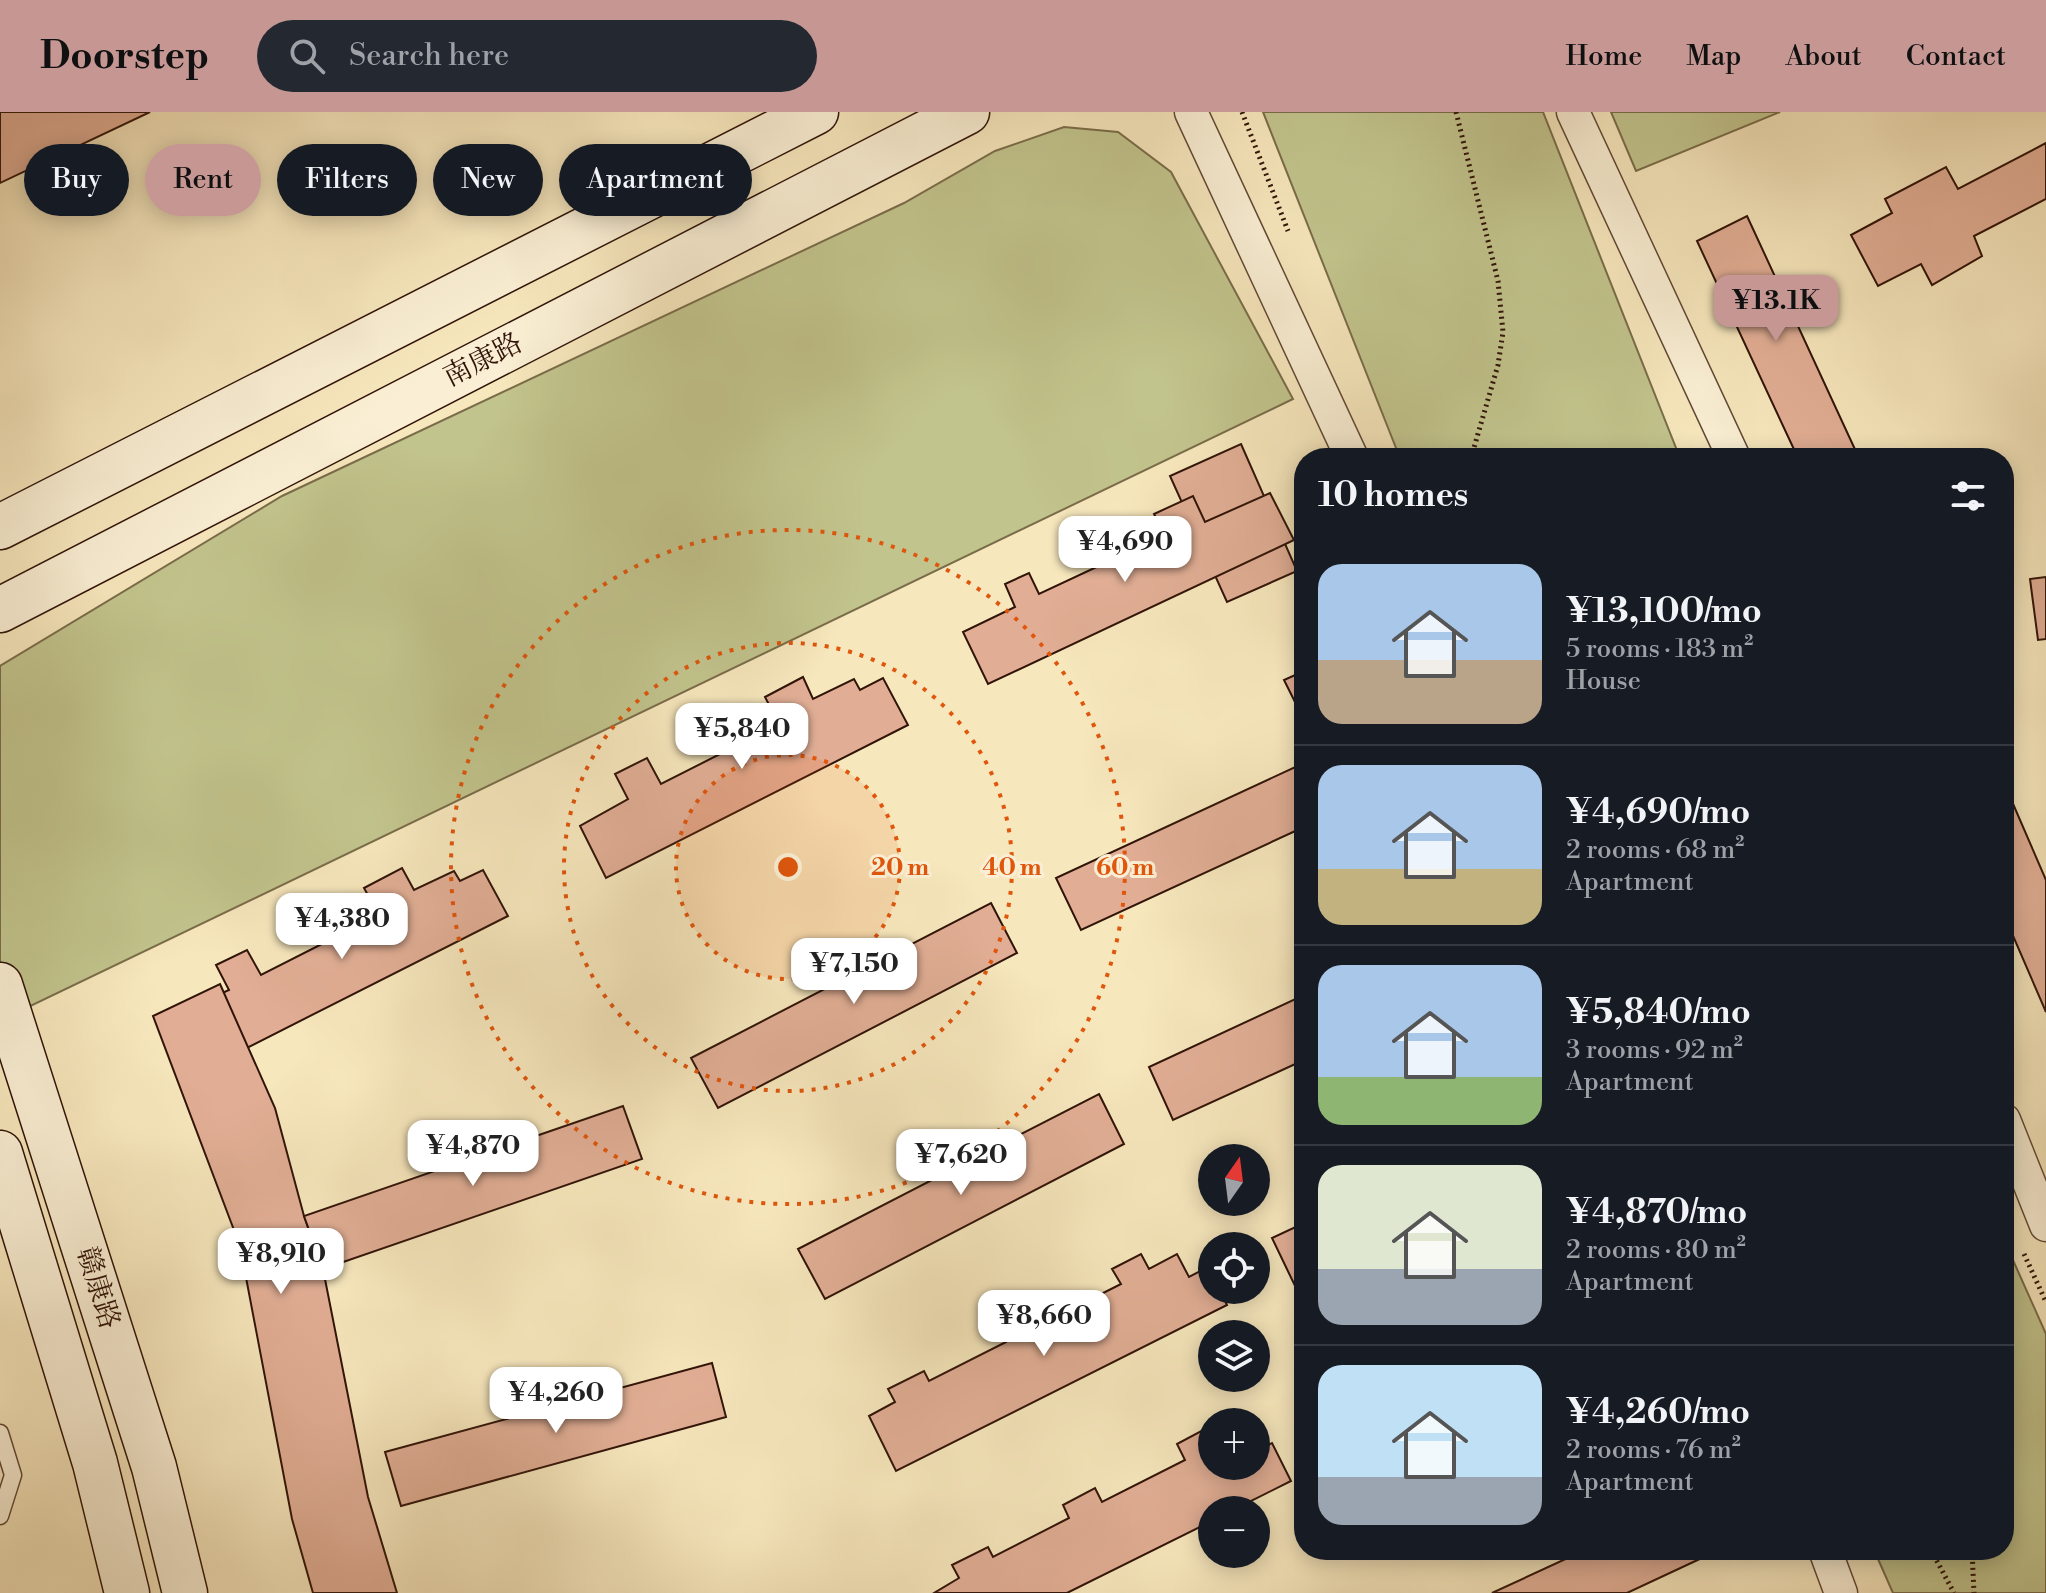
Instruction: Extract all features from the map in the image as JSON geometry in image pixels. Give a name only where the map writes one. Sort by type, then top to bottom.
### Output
[{"type":"main road","points":[[0,527],[816,112]]},
{"type":"main road","name":"南康路","points":[[0,610],[967,112]]},
{"type":"main road","name":"赣康路","points":[[0,985],[154,1467],[185,1593]]},
{"type":"main road","name":"赣康路","points":[[0,1153],[95,1463],[127,1593]]},
{"type":"street","points":[[1191,112],[1347,448]]},
{"type":"street","points":[[1573,112],[1729,448]]},
{"type":"street","points":[[2014,1145],[2046,1225]]},
{"type":"street","points":[[1829,1560],[1841,1593]]},
{"type":"lane","points":[[0,1433],[13,1475],[0,1516]]},
{"type":"path","points":[[1456,112],[1498,281],[1503,332],[1498,365],[1474,448]]},
{"type":"path","points":[[1936,1560],[1954,1593]]},
{"type":"path","points":[[1972,1560],[1974,1593]]},
{"type":"green space","points":[[1263,112],[1543,112],[1676,448],[1396,448]]},
{"type":"green space","points":[[1611,112],[1780,112],[1636,171]]},
{"type":"green space","points":[[1064,127],[1118,132],[1171,172],[1293,399],[18,1012],[0,976],[0,666],[282,496],[904,203],[995,151]]},
{"type":"green space","points":[[2014,1262],[2046,1334],[2046,1593],[1893,1593],[1878,1560],[2014,1560]]},
{"type":"building","points":[[0,112],[150,112],[82,144],[24,144],[24,172],[0,183]]},
{"type":"building","points":[[2046,143],[2046,199],[1974,236],[1982,256],[1932,285],[1921,264],[1878,286],[1851,235],[1892,213],[1885,199],[1946,167],[1958,189]]},
{"type":"building","points":[[1747,216],[1854,448],[1793,448],[1697,241]]},
{"type":"building","points":[[1241,444],[1294,564],[1294,572],[1227,602],[1170,476]]},
{"type":"building","points":[[1270,493],[1294,540],[988,684],[963,632],[1015,607],[1005,584],[1029,573],[1039,594],[1165,535],[1154,514],[1193,496],[1205,522]]},
{"type":"building","points":[[2046,577],[2046,639],[2038,640],[2030,579]]},
{"type":"building","points":[[1294,676],[1294,700],[1284,680]]},
{"type":"building","points":[[803,677],[813,699],[854,679],[860,690],[883,678],[908,725],[606,878],[580,826],[628,799],[615,774],[647,758],[661,784],[779,724],[765,697]]},
{"type":"building","points":[[1294,768],[1294,832],[1081,930],[1056,878]]},
{"type":"building","points":[[2014,806],[2046,880],[2046,1012],[2014,938]]},
{"type":"building","points":[[402,868],[414,890],[454,871],[460,881],[483,870],[508,916],[207,1068],[182,1011],[229,990],[216,965],[247,950],[261,975],[379,915],[364,888]]},
{"type":"building","points":[[991,903],[1017,953],[718,1108],[691,1058]]},
{"type":"building","points":[[220,984],[275,1108],[304,1216],[323,1269],[368,1497],[397,1593],[313,1593],[292,1519],[240,1246],[153,1016]]},
{"type":"building","points":[[1294,1000],[1294,1065],[1173,1120],[1149,1067]]},
{"type":"building","points":[[1099,1094],[1124,1144],[825,1299],[798,1249]]},
{"type":"building","points":[[623,1106],[642,1159],[323,1269],[304,1216]]},
{"type":"building","points":[[1294,1228],[1294,1284],[1272,1238]]},
{"type":"building","points":[[1141,1254],[1149,1269],[1177,1254],[1189,1277],[1198,1272],[1198,1304],[1227,1305],[896,1471],[869,1416],[895,1402],[888,1389],[924,1371],[929,1381],[1006,1342],[999,1329],[1031,1312],[1038,1326],[1121,1284],[1112,1269]]},
{"type":"building","points":[[712,1363],[726,1417],[401,1506],[385,1452]]},
{"type":"building","points":[[1198,1433],[1198,1480],[1270,1480],[1272,1443],[1291,1481],[1261,1496],[1198,1496],[1198,1528],[1067,1593],[934,1593],[959,1578],[952,1565],[988,1547],[993,1557],[1069,1518],[1063,1505],[1095,1488],[1102,1502],[1185,1460],[1177,1444]]},
{"type":"building","points":[[1563,1560],[1698,1560],[1627,1593],[1492,1593]]}]
